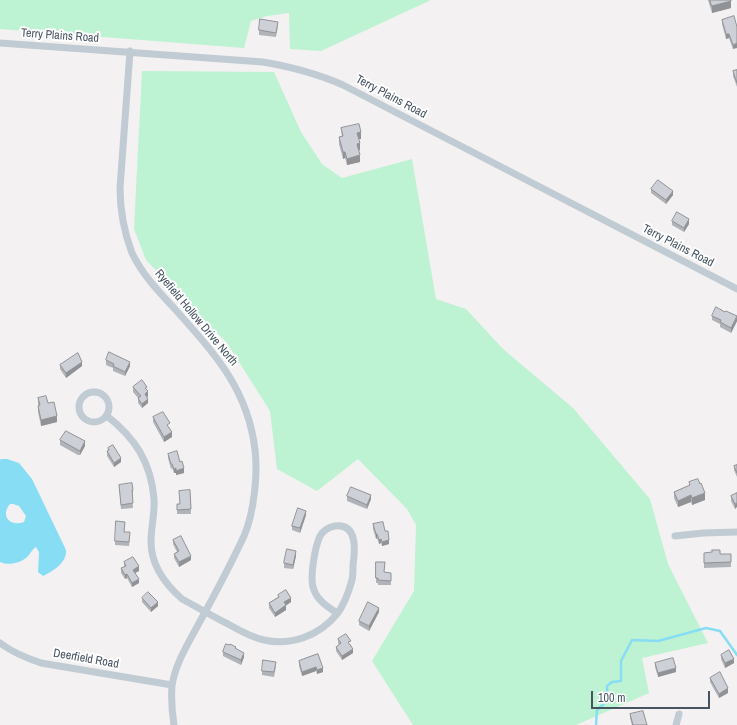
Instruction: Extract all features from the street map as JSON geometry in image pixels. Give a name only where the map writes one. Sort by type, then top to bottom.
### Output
[{"type":"street","name":"Terry Plains Road","points":[[0,43],[130,51],[263,62],[291,67],[323,76],[737,289]]},
{"type":"street","name":"Ryefield Hollow Drive North","points":[[130,51],[120,188],[120,202],[124,227],[133,253],[141,269],[223,365],[239,393],[252,429],[255,451],[256,475],[254,499],[245,534],[180,660],[172,685],[171,705],[174,725]]},
{"type":"street","points":[[91,392],[101,393],[105,396],[110,406],[107,416],[99,422],[94,423],[84,419],[79,411],[82,397],[91,392]]},
{"type":"street","points":[[107,416],[123,428],[140,451],[148,468],[152,482],[154,500],[151,543],[152,557],[156,568],[162,577],[173,591],[182,599],[249,636],[263,640],[274,642],[290,641],[313,634],[326,625],[337,613],[352,579],[355,547],[351,534],[342,526],[327,528],[320,536],[312,581],[317,596],[322,602],[337,613]]},
{"type":"street","points":[[675,536],[737,532]]},
{"type":"street","name":"Deerfield Road","points":[[0,643],[22,657],[42,663],[172,685]]},
{"type":"street","points":[[676,725],[679,714]]},
{"type":"green space","points":[[0,0],[431,0],[321,51],[290,49],[289,13],[267,16],[251,21],[244,48],[0,29]]},
{"type":"green space","points":[[142,71],[274,72],[301,132],[322,164],[342,178],[412,159],[436,299],[466,309],[503,349],[573,408],[650,499],[668,564],[708,643],[642,658],[649,693],[576,725],[413,725],[372,661],[414,591],[416,525],[407,509],[358,459],[317,491],[277,469],[270,411],[227,343],[146,260],[134,229]]},
{"type":"water","points":[[7,459],[19,463],[32,479],[66,550],[66,555],[62,563],[43,576],[38,572],[39,552],[36,547],[21,561],[10,564],[0,562],[0,460]],"holes":[[[10,504],[19,506],[26,516],[24,522],[14,523],[11,522],[6,516],[7,508]]]},
{"type":"building","points":[[710,0],[731,0],[731,1],[712,6]]},
{"type":"building","points":[[734,16],[737,27],[737,43],[733,45],[729,34],[726,34],[722,20]]},
{"type":"building","points":[[260,19],[278,22],[276,33],[259,30]]},
{"type":"building","points":[[737,70],[737,83],[733,71]]},
{"type":"building","points":[[359,124],[361,132],[357,133],[360,143],[357,144],[360,155],[347,159],[345,152],[343,152],[339,137],[343,136],[341,128]]},
{"type":"building","points":[[658,180],[673,191],[666,200],[651,189]]},
{"type":"building","points":[[677,212],[689,219],[684,228],[672,221]]},
{"type":"building","points":[[716,307],[737,316],[731,328],[720,322],[721,320],[712,316]]},
{"type":"building","points":[[109,352],[130,362],[125,372],[113,366],[114,364],[106,360]]},
{"type":"building","points":[[78,353],[82,362],[66,373],[60,365]]},
{"type":"building","points":[[142,380],[147,387],[145,388],[148,391],[145,394],[148,399],[142,404],[138,398],[141,396],[133,387]]},
{"type":"building","points":[[46,396],[48,403],[54,402],[57,416],[41,420],[38,398]]},
{"type":"building","points":[[163,412],[170,423],[167,425],[172,432],[164,437],[153,417]]},
{"type":"building","points":[[66,431],[85,441],[80,451],[60,440]]},
{"type":"building","points":[[113,445],[121,458],[114,463],[107,451],[109,450],[108,448]]},
{"type":"building","points":[[177,451],[180,462],[182,461],[184,468],[176,471],[176,468],[174,469],[171,464],[168,454]]},
{"type":"building","points":[[737,465],[737,473],[734,466]]},
{"type":"building","points":[[698,479],[705,493],[692,498],[691,495],[678,501],[674,492],[690,485],[689,482]]},
{"type":"building","points":[[132,483],[133,503],[121,505],[119,485]]},
{"type":"building","points":[[351,487],[371,495],[367,505],[347,496]]},
{"type":"building","points":[[190,490],[191,509],[177,510],[177,504],[180,504],[179,491]]},
{"type":"building","points":[[737,493],[737,503],[735,504],[731,496]]},
{"type":"building","points":[[298,508],[306,511],[300,528],[292,526]]},
{"type":"building","points":[[116,521],[125,522],[124,532],[130,532],[129,542],[115,541]]},
{"type":"building","points":[[383,522],[385,531],[388,531],[389,540],[382,542],[376,534],[373,524]]},
{"type":"building","points":[[181,536],[191,556],[179,562],[174,554],[179,551],[173,540]]},
{"type":"building","points":[[287,549],[296,551],[293,565],[284,563]]},
{"type":"building","points":[[712,550],[720,550],[720,554],[731,554],[731,562],[704,563],[704,553],[712,552]]},
{"type":"building","points":[[133,557],[139,566],[133,570],[139,579],[132,583],[127,574],[125,575],[121,568],[126,566],[124,562]]},
{"type":"building","points":[[376,562],[385,562],[384,572],[391,573],[391,581],[378,580],[378,578],[376,578]]},
{"type":"building","points":[[286,590],[291,598],[284,602],[286,605],[275,613],[269,603],[279,597],[278,595]]},
{"type":"building","points":[[148,592],[158,602],[151,608],[142,598]]},
{"type":"building","points":[[368,602],[379,608],[369,626],[359,621]]},
{"type":"building","points":[[346,634],[351,641],[348,642],[353,649],[342,656],[336,647],[341,643],[338,639]]},
{"type":"building","points":[[226,644],[236,647],[235,648],[244,653],[241,660],[223,652]]},
{"type":"building","points":[[729,650],[734,659],[725,663],[721,655]]},
{"type":"building","points":[[318,654],[323,668],[317,670],[316,667],[302,672],[299,661]]},
{"type":"building","points":[[673,658],[676,668],[658,673],[655,663]]},
{"type":"building","points":[[263,660],[276,662],[274,672],[262,671]]},
{"type":"building","points":[[720,672],[728,688],[719,694],[710,678]]},
{"type":"building","points":[[643,711],[647,725],[633,725],[630,714]]},
{"type":"waterway","points":[[596,725],[597,710],[607,701],[607,686],[612,682],[621,681],[621,661],[632,640],[658,641],[706,628],[720,631],[737,655]]}]
